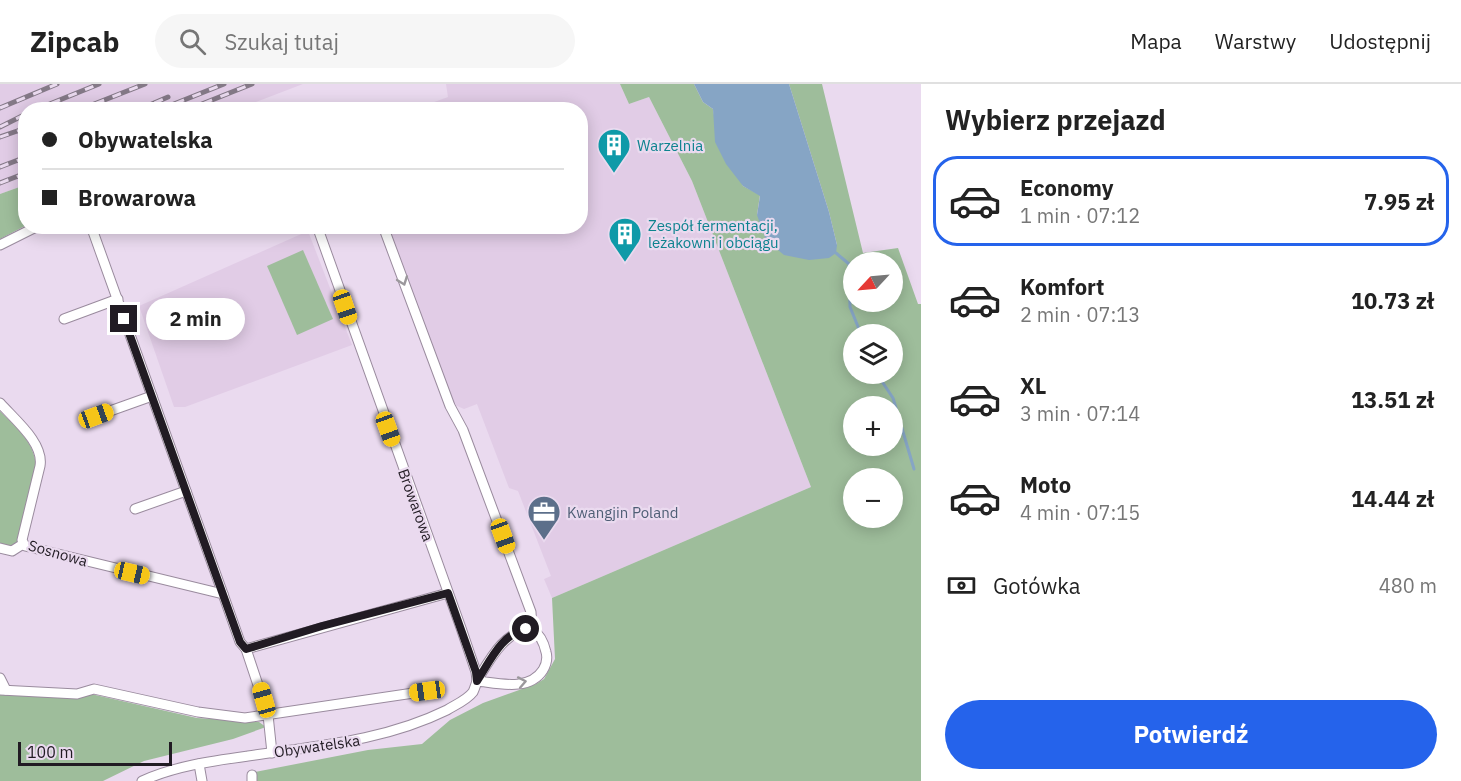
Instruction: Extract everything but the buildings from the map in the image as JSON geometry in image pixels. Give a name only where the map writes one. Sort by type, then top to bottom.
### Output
[{"type":"street","points":[[0,245],[22,234]]},
{"type":"street","points":[[94,234],[240,642],[246,649],[268,715],[272,753]]},
{"type":"street","name":"Browarowa","points":[[320,234],[476,672],[477,681]]},
{"type":"street","points":[[386,234],[450,406],[463,430],[529,606],[532,629],[541,638],[547,654],[547,661],[538,675],[519,684],[477,681]]},
{"type":"street","points":[[64,319],[118,299]]},
{"type":"street","points":[[96,416],[152,396]]},
{"type":"street","name":"Sosnowa","points":[[0,403],[37,445],[40,454],[40,466],[22,540],[23,544],[28,548],[223,594]]},
{"type":"street","points":[[135,509],[186,491]]},
{"type":"street","points":[[0,548],[12,551],[23,544]]},
{"type":"street","points":[[246,649],[322,626],[448,593]]},
{"type":"street","name":"Obywatelska","points":[[142,781],[199,764],[364,739],[399,730],[459,703],[473,691],[477,681],[506,640],[520,630],[532,629]]},
{"type":"street","points":[[0,678],[3,690],[77,694],[94,689],[198,712],[245,718],[427,691]]},
{"type":"street","points":[[199,764],[202,781]]},
{"type":"shaded area","points":[[0,84],[303,84],[256,102],[18,102],[18,188],[0,194]]},
{"type":"shaded area","points":[[446,84],[620,84],[629,104],[649,97],[692,181],[811,487],[552,598],[544,579],[551,576],[518,491],[509,488],[477,404],[464,409],[455,405],[451,399],[391,234],[588,234],[588,102],[434,102],[448,97]]},
{"type":"shaded area","points":[[301,234],[309,234],[352,345],[185,407],[174,407],[139,306]]},
{"type":"green space","points":[[620,84],[694,84],[703,102],[713,109],[715,121],[743,186],[760,195],[757,215],[837,245],[789,84],[822,84],[863,252],[843,252],[843,312],[903,312],[903,262],[918,304],[921,304],[921,781],[255,781],[255,772],[368,750],[422,744],[450,720],[483,703],[536,684],[544,679],[555,659],[552,598],[811,487],[692,181],[649,97],[629,104]]},
{"type":"green space","points":[[18,188],[18,230],[0,239],[0,194]]},
{"type":"green space","points":[[898,248],[899,252],[870,252]]},
{"type":"green space","points":[[303,250],[333,319],[297,335],[267,266]]},
{"type":"green space","points":[[0,411],[28,443],[35,458],[36,467],[15,556],[0,553]]},
{"type":"green space","points":[[0,693],[91,694],[197,718],[259,722],[266,727],[233,739],[144,761],[103,781],[0,781]]},
{"type":"water","points":[[694,84],[789,84],[829,212],[837,245],[836,253],[829,258],[809,260],[784,255],[766,240],[757,215],[760,196],[743,186],[726,164],[715,142],[713,109],[703,102]]},
{"type":"waterway","points":[[836,253],[849,264],[850,307],[857,324]]},
{"type":"waterway","points":[[884,384],[893,398],[914,469]]},
{"type":"railway","points":[[0,108],[57,84]]},
{"type":"railway","points":[[55,102],[99,84]]},
{"type":"railway","points":[[99,102],[145,84]]},
{"type":"railway","points":[[179,102],[224,84]]},
{"type":"railway","points":[[207,102],[252,84]]},
{"type":"railway","points":[[156,102],[168,97]]},
{"type":"railway","points":[[0,127],[18,118]]},
{"type":"railway","points":[[0,137],[18,131]]},
{"type":"railway","points":[[0,167],[18,160]]},
{"type":"railway","points":[[0,183],[18,176]]},
{"type":"place","name":"Warzelnia","points":[[614,174]]},
{"type":"place","name":"Zespół fermentacji, leżakowni i obciągu","points":[[625,263]]},
{"type":"place","name":"Kwangjin Poland","points":[[544,541]]},
{"type":"route","points":[[124,319],[240,642],[246,649],[322,626],[448,593],[476,672],[477,681],[506,640],[520,630],[526,629]]}]
